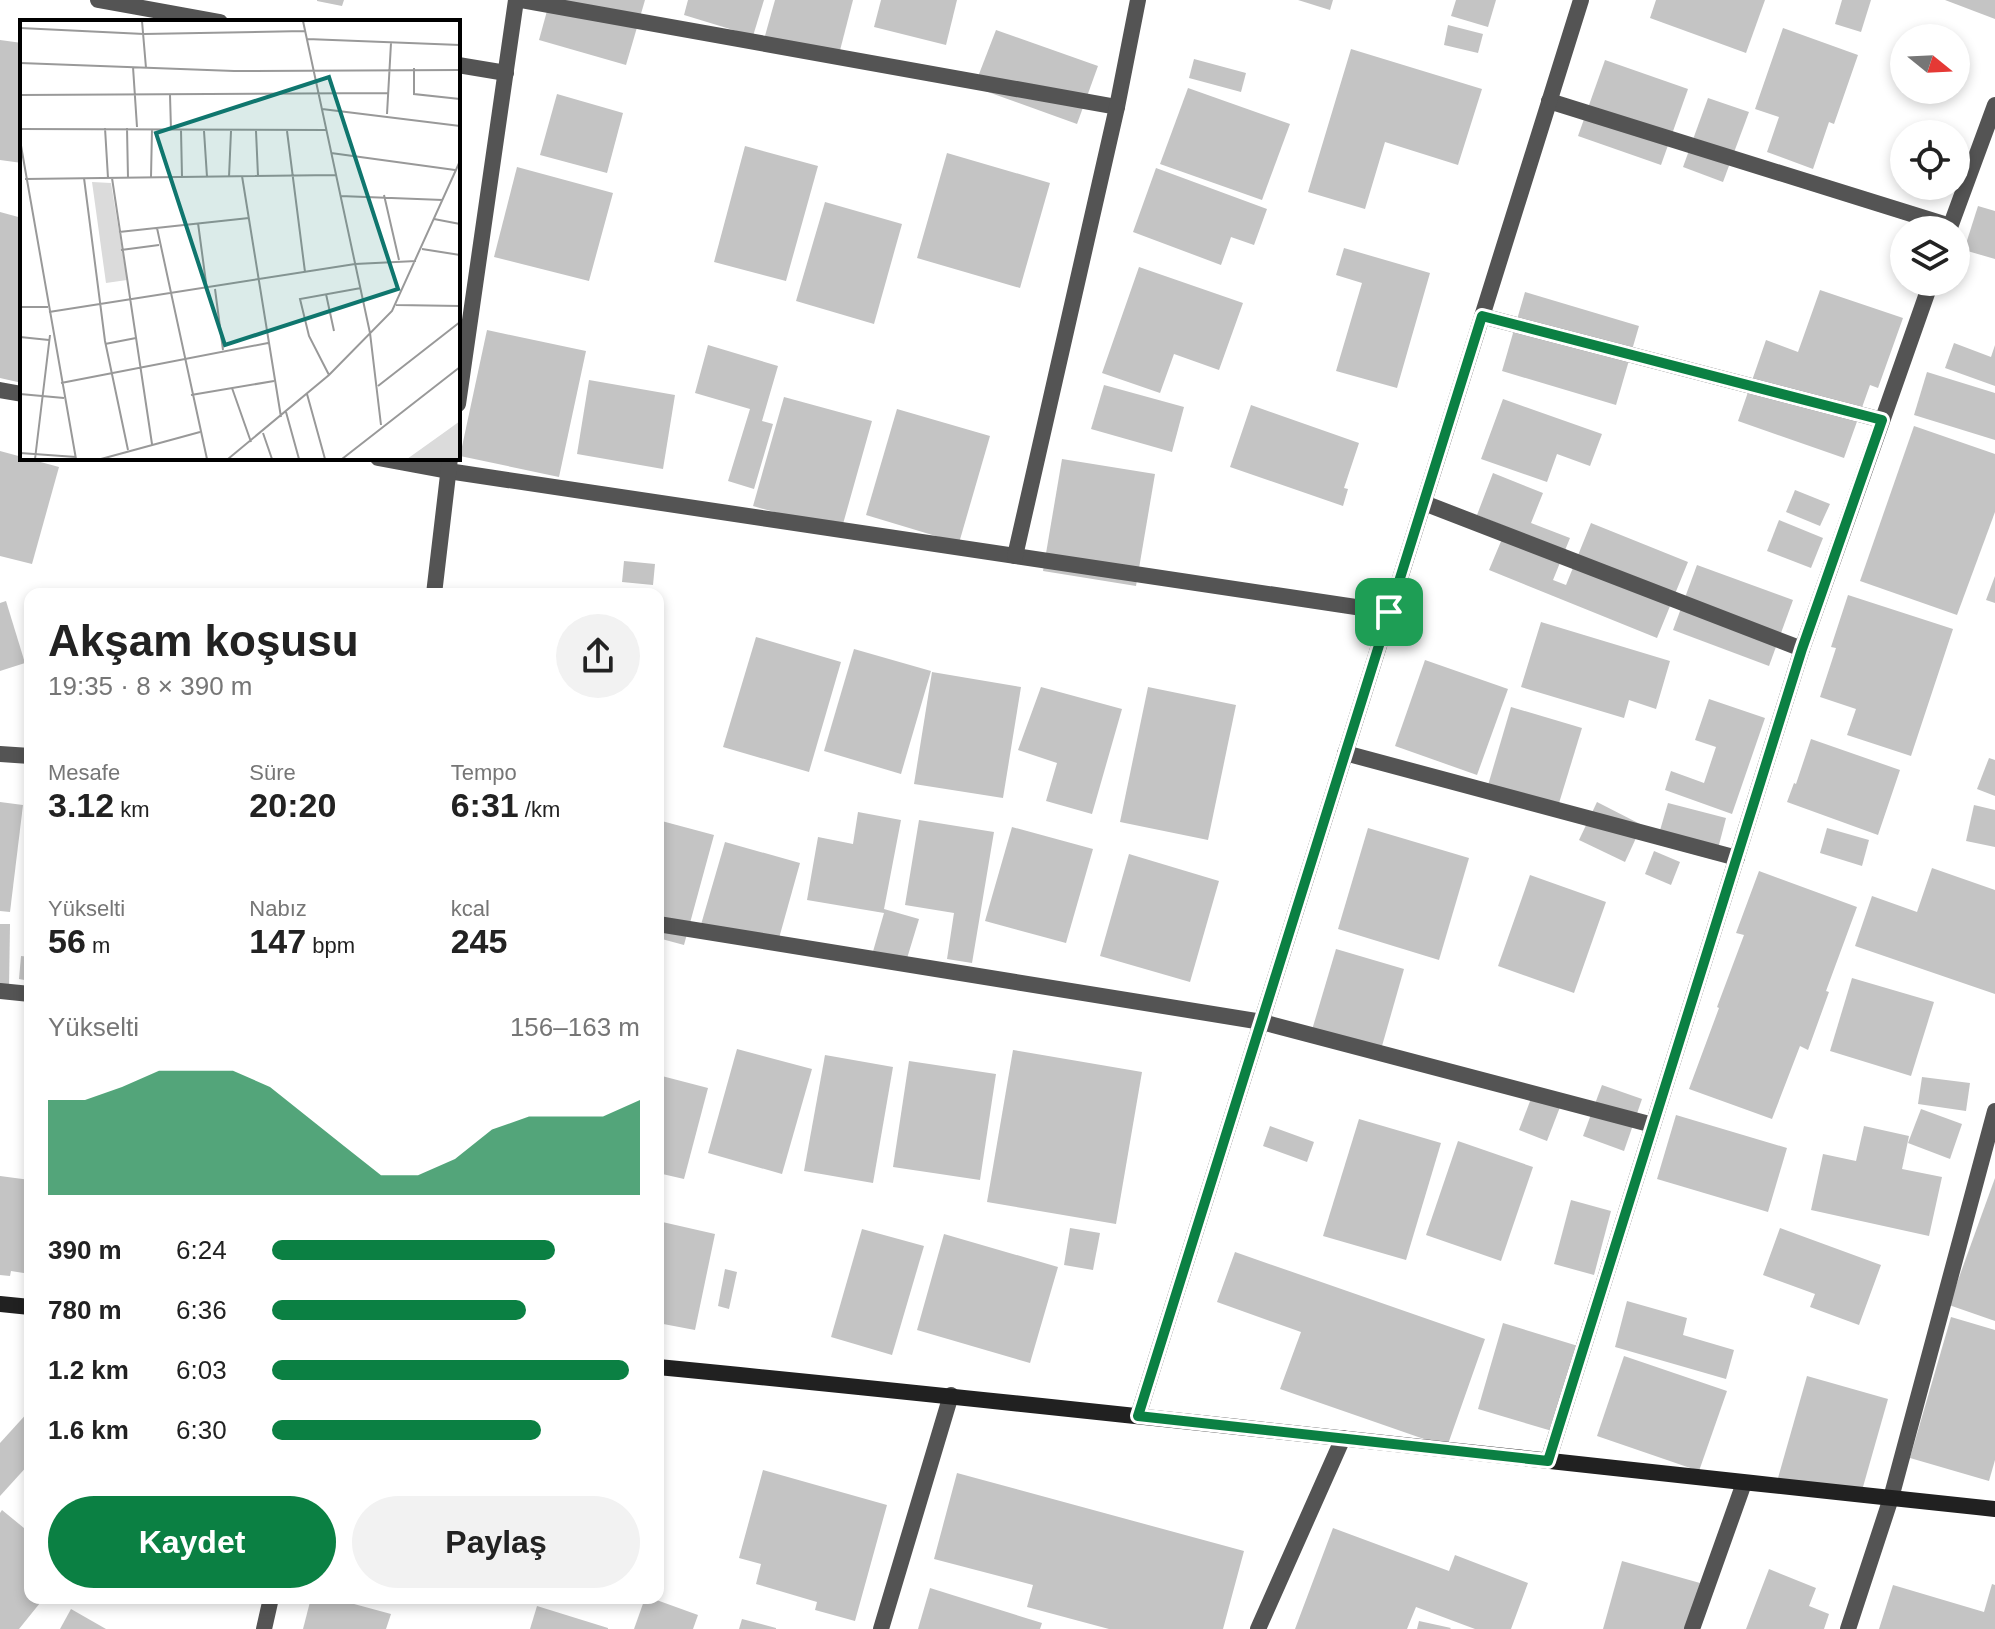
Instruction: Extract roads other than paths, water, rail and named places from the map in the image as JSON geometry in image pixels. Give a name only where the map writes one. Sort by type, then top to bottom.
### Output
[{"type":"main road","points":[[0,1304],[24,1306]]},
{"type":"main road","points":[[664,1368],[951,1395],[1995,1509]]},
{"type":"street","points":[[98,0],[209,20]]},
{"type":"street","points":[[460,390],[518,0],[1117,107]]},
{"type":"street","points":[[1015,556],[1117,107],[1138,0]]},
{"type":"street","points":[[1138,1416],[1581,0]]},
{"type":"street","points":[[460,65],[506,73]]},
{"type":"street","points":[[1549,101],[1911,216]]},
{"type":"street","points":[[1954,216],[1988,139],[1995,105]]},
{"type":"street","points":[[1548,1461],[1802,649],[1926,296]]},
{"type":"street","points":[[1482,316],[1882,420]]},
{"type":"street","points":[[0,390],[20,394]]},
{"type":"street","points":[[402,460],[449,464],[1015,556],[1389,612]]},
{"type":"street","points":[[435,588],[449,464]]},
{"type":"street","points":[[1424,503],[1802,649]]},
{"type":"street","points":[[1345,753],[1737,858]]},
{"type":"street","points":[[0,754],[24,756]]},
{"type":"street","points":[[664,925],[1262,1022],[1653,1125]]},
{"type":"street","points":[[0,991],[24,993]]},
{"type":"street","points":[[1848,1629],[1891,1498],[1995,1111]]},
{"type":"street","points":[[881,1629],[951,1395]]},
{"type":"street","points":[[1258,1629],[1343,1438]]},
{"type":"street","points":[[1692,1629],[1744,1483]]},
{"type":"street","points":[[264,1629],[270,1604]]}]
